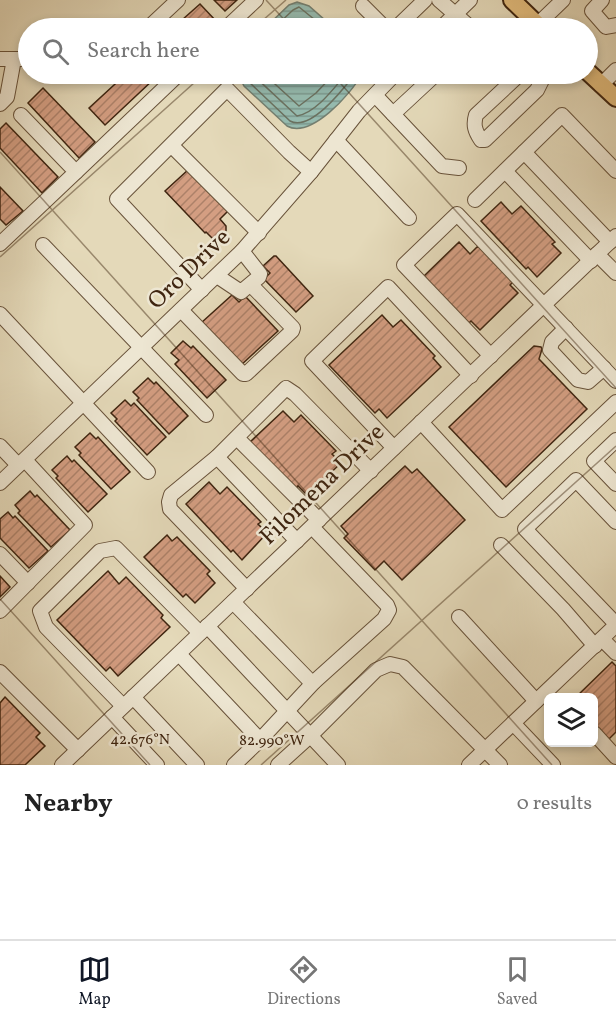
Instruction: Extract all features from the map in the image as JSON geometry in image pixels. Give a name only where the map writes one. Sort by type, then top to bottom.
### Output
[{"type":"main road","points":[[512,0],[530,18]]},
{"type":"main road","points":[[598,82],[616,99]]},
{"type":"street","points":[[159,18],[178,0]]},
{"type":"street","points":[[237,18],[256,0]]},
{"type":"street","points":[[406,18],[425,0]]},
{"type":"street","points":[[439,0],[460,18]]},
{"type":"street","points":[[452,18],[470,0]]},
{"type":"street","points":[[547,18],[563,0]]},
{"type":"street","points":[[603,0],[592,11],[606,27],[616,25]]},
{"type":"street","points":[[363,6],[376,18]]},
{"type":"street","points":[[0,59],[18,59]]},
{"type":"street","points":[[3,100],[18,66]]},
{"type":"street","points":[[601,85],[616,70]]},
{"type":"street","points":[[1,241],[76,172],[163,84]]},
{"type":"street","name":"Oro Drive","points":[[0,483],[242,251],[385,84]]},
{"type":"street","points":[[393,114],[425,84]]},
{"type":"street","points":[[509,84],[476,115],[474,123],[481,140],[485,140],[537,90],[540,84]]},
{"type":"street","points":[[202,290],[117,199],[227,89],[311,172]]},
{"type":"street","points":[[375,95],[442,166],[459,168]]},
{"type":"street","points":[[21,115],[76,172]]},
{"type":"street","points":[[475,200],[562,115],[616,171]]},
{"type":"street","points":[[336,140],[410,218]]},
{"type":"street","points":[[172,146],[259,232]]},
{"type":"street","points":[[524,152],[614,238]]},
{"type":"street","points":[[504,171],[594,257],[616,273]]},
{"type":"street","points":[[491,356],[404,265],[457,214],[616,381]]},
{"type":"street","name":"Filomena Drive","points":[[66,764],[111,717],[614,238]]},
{"type":"street","points":[[43,245],[206,416]]},
{"type":"street","points":[[217,276],[241,292],[251,285],[260,274],[242,251]]},
{"type":"street","points":[[181,310],[246,375],[292,331],[292,328],[251,285]]},
{"type":"street","points":[[394,448],[312,361],[388,287],[471,375]]},
{"type":"street","points":[[0,314],[148,472]]},
{"type":"street","points":[[566,328],[552,342],[550,350],[578,380],[588,382],[604,368]]},
{"type":"street","points":[[246,589],[175,515],[168,502],[171,495],[217,457],[284,390],[290,389],[371,471]]},
{"type":"street","points":[[422,422],[502,510],[616,402]]},
{"type":"street","points":[[234,765],[314,682],[384,619],[389,610],[316,523],[237,438]]},
{"type":"street","points":[[616,440],[594,461],[616,484]]},
{"type":"street","points":[[0,446],[22,463],[86,525],[0,611]]},
{"type":"street","points":[[217,457],[297,541]]},
{"type":"street","points":[[555,693],[598,642],[616,625],[525,529],[576,480],[616,522]]},
{"type":"street","points":[[501,545],[598,642],[616,653]]},
{"type":"street","points":[[197,765],[46,627],[40,611],[100,551],[116,548],[288,711],[338,765]]},
{"type":"street","points":[[0,555],[28,583]]},
{"type":"street","points":[[233,602],[309,680],[314,682]]},
{"type":"street","points":[[459,617],[536,701]]},
{"type":"street","points":[[179,654],[260,740]]},
{"type":"street","points":[[278,765],[376,670],[390,664],[403,667],[500,765]]},
{"type":"street","points":[[0,672],[78,750]]},
{"type":"street","points":[[469,765],[536,701],[544,698]]},
{"type":"street","points":[[111,717],[157,765]]},
{"type":"street","points":[[513,723],[553,765]]},
{"type":"street","points":[[598,737],[616,757]]},
{"type":"water","points":[[297,2],[309,6],[323,18],[275,18],[289,5]]},
{"type":"water","points":[[243,84],[356,84],[340,103],[318,121],[297,128],[287,126]]},
{"type":"building","points":[[214,0],[237,0],[225,11]]},
{"type":"building","points":[[200,4],[213,18],[184,18]]},
{"type":"building","points":[[115,84],[149,84],[105,125],[89,108]]},
{"type":"building","points":[[43,88],[95,142],[79,158],[28,103]]},
{"type":"building","points":[[6,123],[58,177],[42,193],[0,148],[0,129]]},
{"type":"building","points":[[189,169],[229,210],[220,219],[226,226],[226,231],[218,238],[213,239],[205,233],[165,191]]},
{"type":"building","points":[[0,187],[23,211],[6,225],[0,219]]},
{"type":"building","points":[[501,202],[512,214],[521,206],[555,242],[552,244],[561,253],[537,277],[528,267],[526,269],[481,221]]},
{"type":"building","points":[[459,242],[470,254],[478,246],[513,282],[510,285],[518,293],[480,330],[471,321],[467,325],[422,278]]},
{"type":"building","points":[[274,256],[313,296],[296,312],[264,279],[270,273],[263,266]]},
{"type":"building","points":[[232,295],[239,302],[245,296],[278,331],[240,366],[201,323]]},
{"type":"building","points":[[382,315],[393,327],[401,320],[435,356],[433,358],[441,367],[387,418],[379,409],[375,413],[329,365]]},
{"type":"building","points":[[183,341],[191,348],[193,346],[226,380],[207,398],[175,364],[179,360],[171,353]]},
{"type":"building","points":[[534,346],[541,347],[539,359],[587,409],[506,487],[449,427]]},
{"type":"building","points":[[148,378],[154,384],[156,382],[188,416],[169,434],[137,400],[139,398],[133,392]]},
{"type":"building","points":[[125,400],[131,406],[134,403],[166,437],[147,455],[115,421],[117,419],[111,413]]},
{"type":"building","points":[[283,411],[294,422],[301,415],[336,451],[332,454],[341,463],[307,495],[298,486],[295,490],[250,442]]},
{"type":"building","points":[[90,433],[96,439],[98,437],[130,472],[111,489],[79,455],[81,453],[75,447]]},
{"type":"building","points":[[67,456],[72,462],[74,460],[107,494],[88,512],[56,478],[58,476],[52,470]]},
{"type":"building","points":[[405,466],[412,473],[417,469],[465,520],[402,580],[384,561],[375,570],[344,538],[348,534],[341,526]]},
{"type":"building","points":[[209,482],[220,494],[227,487],[261,522],[258,524],[267,533],[242,560],[233,550],[231,552],[186,504]]},
{"type":"building","points":[[30,491],[35,497],[37,495],[70,530],[51,547],[18,513],[20,511],[15,505]]},
{"type":"building","points":[[8,512],[13,518],[15,516],[48,551],[29,568],[0,538],[0,519]]},
{"type":"building","points":[[167,535],[172,541],[177,537],[210,571],[207,574],[215,583],[195,603],[186,594],[183,597],[144,557]]},
{"type":"building","points":[[108,571],[119,584],[126,577],[163,615],[161,618],[170,627],[118,676],[110,667],[106,671],[57,620]]},
{"type":"building","points":[[0,576],[10,587],[0,597]]},
{"type":"building","points":[[612,662],[616,666],[616,732],[607,741],[598,731],[598,693],[580,693]]},
{"type":"building","points":[[5,697],[40,733],[36,737],[45,746],[25,765],[0,765],[0,703]]}]
